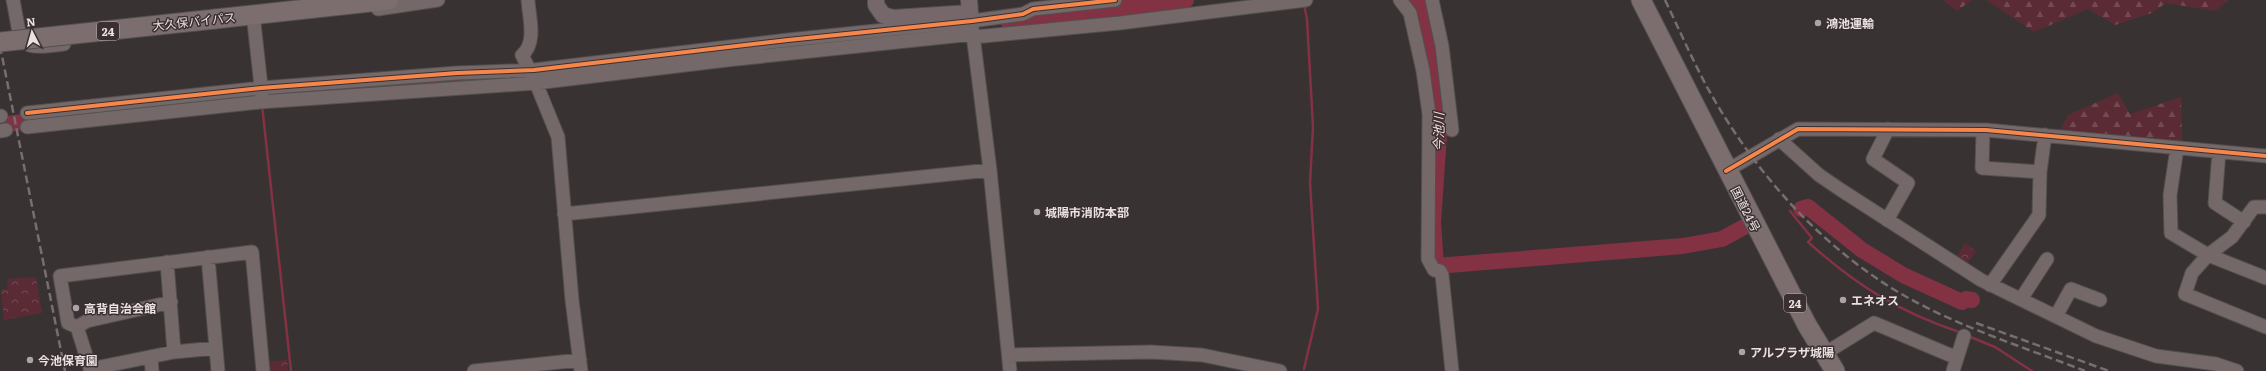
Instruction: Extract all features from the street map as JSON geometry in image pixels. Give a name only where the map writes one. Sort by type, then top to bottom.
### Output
[{"type":"highway","name":"大久保バイパス","points":[[0,42],[389,0]]},
{"type":"highway","name":"国道24号","points":[[1641,0],[1726,171],[1807,325],[1835,371]]},
{"type":"main road","points":[[876,0],[879,11],[888,18],[972,23]]},
{"type":"street","points":[[13,0],[23,41],[35,48],[345,14],[438,0]]},
{"type":"street","points":[[474,371],[581,366],[564,214],[558,137],[534,78],[522,55],[529,47],[531,40],[528,0]]},
{"type":"street","points":[[27,113],[534,78],[727,60],[972,23],[1023,14],[1033,9],[1116,0]]},
{"type":"street","points":[[972,23],[1120,23],[1306,0]]},
{"type":"street","points":[[1400,0],[1410,14],[1423,71],[1430,114],[1428,259],[1442,275],[1452,371]]},
{"type":"street","points":[[1432,0],[1442,46],[1452,130]]},
{"type":"street","points":[[254,23],[262,96]]},
{"type":"street","points":[[972,23],[990,170],[1010,371]]},
{"type":"street","points":[[28,127],[262,96]]},
{"type":"street","points":[[1726,171],[1798,129],[1983,130],[2266,156]]},
{"type":"street","points":[[1887,220],[1908,183],[1873,159],[1888,129]]},
{"type":"street","points":[[1983,130],[1982,168],[2040,172]]},
{"type":"street","points":[[1990,284],[2039,215],[2040,172],[2045,135]]},
{"type":"street","points":[[1779,139],[1819,175],[1887,220],[1990,284],[2096,336],[2156,356],[2216,364],[2237,371]]},
{"type":"street","points":[[2177,148],[2170,195],[2171,233],[2208,255],[2266,278]]},
{"type":"street","points":[[2219,152],[2216,203],[2244,222]]},
{"type":"street","points":[[564,214],[990,170]]},
{"type":"street","points":[[2266,207],[2254,207],[2232,237],[2208,255],[2192,274],[2185,294],[2266,327]]},
{"type":"street","points":[[216,348],[151,356],[90,370],[77,327],[68,323],[60,276],[252,252],[263,371]]},
{"type":"street","points":[[208,257],[218,371]]},
{"type":"street","points":[[2021,299],[2047,259]]},
{"type":"street","points":[[168,262],[174,352]]},
{"type":"street","points":[[2056,316],[2071,289],[2100,300]]},
{"type":"street","points":[[77,327],[87,321],[171,302]]},
{"type":"street","points":[[1824,354],[1874,323],[1957,358]]},
{"type":"street","points":[[1953,371],[1964,336]]},
{"type":"street","points":[[1009,355],[1151,352],[1202,355],[1280,371]]},
{"type":"street","points":[[151,356],[152,371]]},
{"type":"green space","points":[[1943,0],[1972,0],[1957,11]]},
{"type":"green space","points":[[1986,0],[2229,0],[2215,11],[2166,3],[2152,13],[2115,25],[2088,9],[2034,32]]},
{"type":"green space","points":[[2118,93],[2130,114],[2181,97],[2182,141],[2060,130],[2068,115]]},
{"type":"green space","points":[[1965,243],[1976,251],[1967,264],[1957,256]]},
{"type":"green space","points":[[36,277],[42,313],[4,320],[1,289],[8,289],[7,279]]},
{"type":"green space","points":[[287,360],[288,371],[266,371],[265,362]]},
{"type":"shaded area","points":[[1931,288],[1966,304],[1961,306],[1935,297]]},
{"type":"waterway","name":"今池川","points":[[1008,21],[1186,0]]},
{"type":"waterway","points":[[1416,0],[1421,7],[1434,70],[1438,104],[1439,135],[1433,223],[1436,266],[1683,246],[1722,239],[1744,227]]},
{"type":"waterway","points":[[1304,4],[1307,19],[1313,127],[1310,183],[1318,309],[1304,369]]},
{"type":"waterway","name":"今池川","points":[[171,105],[451,80]]},
{"type":"waterway","points":[[262,105],[291,371]]},
{"type":"waterway","name":"今池川","points":[[0,125],[45,119]]},
{"type":"waterway","points":[[1801,209],[1808,207],[1862,250],[1903,275],[1962,302],[1966,299],[1972,300]]},
{"type":"waterway","points":[[1790,211],[1812,238],[1808,242],[1826,258],[1862,285],[1899,307],[1939,325],[1962,333]]},
{"type":"waterway","points":[[1968,336],[1995,347],[2032,371]]},
{"type":"railway","points":[[1665,0],[1707,87],[1744,146],[1787,200],[1811,225],[1837,248],[1864,270],[1916,302],[1987,334],[2085,371]]},
{"type":"railway","points":[[0,46],[65,371]]},
{"type":"railway","points":[[1976,323],[2109,371]]},
{"type":"cycle path","points":[[27,113],[261,88],[457,73],[534,70],[788,40],[972,21],[1023,14],[1033,9],[1115,0]]},
{"type":"cycle path","points":[[1726,171],[1798,129],[1986,130],[2266,156]]},
{"type":"place","name":"鴻池運輸","points":[[1818,23]]},
{"type":"place","name":"城陽市消防本部","points":[[1037,212]]},
{"type":"place","name":"エネオス","points":[[1843,300]]},
{"type":"place","name":"高背自治会館","points":[[76,308]]},
{"type":"place","name":"アルプラザ城陽","points":[[1742,352]]},
{"type":"place","name":"今池保育園","points":[[30,360]]}]
